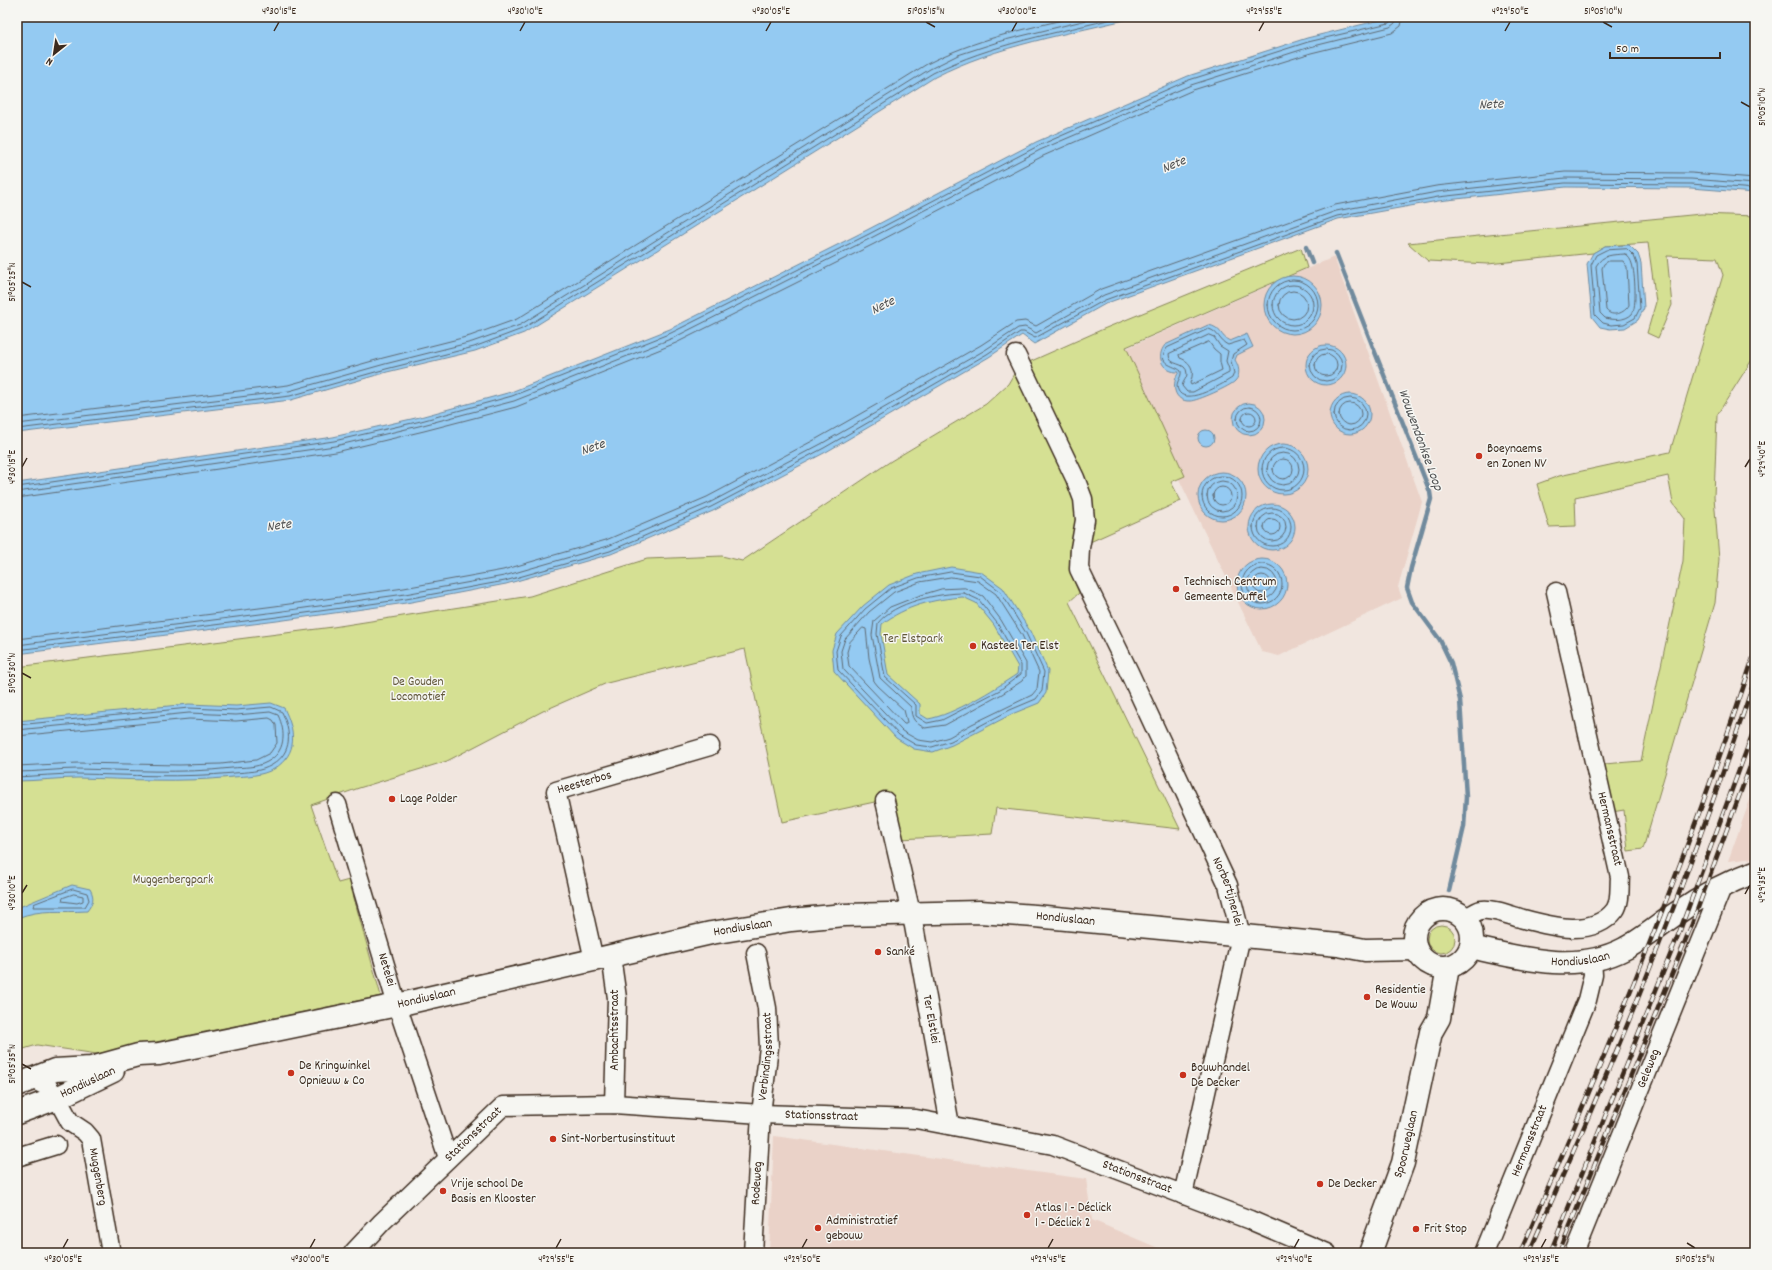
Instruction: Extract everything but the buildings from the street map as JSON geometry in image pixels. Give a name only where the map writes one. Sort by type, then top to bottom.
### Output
[{"type":"street","name":"Norbertijnerlei","points":[[1016,355],[1075,478],[1083,499],[1085,520],[1080,548],[1079,569],[1129,672],[1228,886],[1241,936],[1183,1195]]},
{"type":"street","name":"Hermansstraat","points":[[1465,919],[1482,910],[1503,913],[1558,928],[1592,926],[1604,920],[1615,909],[1619,897],[1620,877],[1556,592]]},
{"type":"street","name":"Heesterbos","points":[[603,958],[556,791],[710,746]]},
{"type":"street","name":"Ter Elstlei","points":[[884,801],[914,926],[950,1125]]},
{"type":"street","name":"Netelei","points":[[337,804],[397,1005],[448,1158]]},
{"type":"street","name":"Hondiuslaan","points":[[24,1082],[55,1070],[91,1068],[138,1055],[159,1054],[397,1005],[712,933],[818,917],[980,912],[1035,916],[1338,946],[1398,937],[1427,952],[1456,964],[1463,959],[1471,946],[1538,962],[1567,962],[1592,959],[1624,949],[1679,911],[1723,885],[1755,872]]},
{"type":"street","name":"Geleweg","points":[[1574,1253],[1723,885]]},
{"type":"street","name":"Hondiuslaan","points":[[1427,952],[1421,918],[1430,911],[1443,908],[1456,911],[1465,919]]},
{"type":"street","points":[[1465,919],[1471,930],[1471,946]]},
{"type":"street","name":"Spoorweglaan","points":[[1370,1253],[1403,1163],[1431,1032],[1431,986],[1427,952]]},
{"type":"street","name":"Verbindingsstraat","points":[[756,953],[767,1008],[768,1031],[762,1114]]},
{"type":"street","name":"Ambachtsstraat","points":[[603,958],[616,998],[614,1104]]},
{"type":"street","name":"Hermansstraat","points":[[1484,1253],[1587,1000],[1593,975],[1592,959]]},
{"type":"street","name":"Hondiuslaan","points":[[17,1112],[58,1098],[107,1074],[159,1054]]},
{"type":"street","name":"Muggenberg","points":[[24,1082],[48,1088],[58,1098],[70,1122],[85,1132],[91,1139],[111,1253]]},
{"type":"street","name":"Stationsstraat","points":[[353,1253],[448,1158],[503,1106],[614,1104],[762,1114],[916,1119],[1053,1145],[1250,1220],[1327,1253]]},
{"type":"street","name":"Rodeweg","points":[[753,1253],[762,1114]]},
{"type":"street","points":[[17,1157],[56,1146]]},
{"type":"shaded area","points":[[1334,257],[1422,502],[1398,587],[1402,598],[1279,656],[1262,652],[1118,352]]},
{"type":"shaded area","points":[[1755,786],[1755,858],[1728,861]]},
{"type":"shaded area","points":[[774,1136],[1086,1179],[1092,1220],[1170,1253],[769,1253]]},
{"type":"green space","points":[[1701,214],[1755,216],[1755,355],[1717,415],[1714,497],[1719,559],[1715,603],[1643,849],[1628,851],[1624,810],[1612,812],[1604,764],[1641,761],[1683,561],[1685,519],[1673,503],[1668,476],[1575,497],[1576,526],[1549,527],[1537,484],[1559,476],[1670,452],[1723,275],[1717,258],[1667,256],[1672,305],[1658,338],[1647,333],[1656,302],[1648,243],[1605,246],[1593,253],[1488,264],[1428,261],[1408,243]]},
{"type":"green space","points":[[1301,248],[1307,268],[1126,347],[1185,476],[1171,482],[1181,501],[1070,551],[1070,571],[1079,593],[1069,602],[1180,829],[996,808],[992,834],[900,839],[893,798],[782,822],[745,649],[607,683],[543,711],[447,761],[359,788],[311,805],[338,883],[349,880],[381,996],[97,1054],[37,1045],[17,1051],[17,667],[333,627],[530,596],[647,559],[722,556],[742,561],[891,461],[986,404],[1008,384],[1018,367],[1101,330]]},
{"type":"green space","points":[[1441,925],[1451,929],[1455,939],[1451,949],[1441,953],[1431,949],[1427,939],[1431,929]]},
{"type":"water","points":[[17,17],[1137,17],[1008,48],[959,66],[935,77],[524,333],[475,351],[387,372],[291,400],[17,433]]},
{"type":"water","name":"Nete","points":[[1398,17],[1755,17],[1755,193],[1691,188],[1566,187],[1438,201],[1338,219],[1107,303],[1034,344],[1022,335],[989,357],[826,452],[713,511],[611,554],[506,584],[406,603],[17,654],[17,483],[333,437],[420,417],[511,392],[670,329],[867,230],[1036,142],[1188,76],[1307,38]]},
{"type":"water","points":[[1629,245],[1638,254],[1641,263],[1644,308],[1638,320],[1625,328],[1610,329],[1600,327],[1592,317],[1587,264],[1593,253],[1605,246]]},
{"type":"water","points":[[1293,276],[1304,278],[1314,284],[1320,294],[1322,305],[1320,316],[1314,326],[1304,332],[1293,334],[1282,332],[1272,326],[1266,316],[1264,305],[1266,294],[1272,284],[1282,278]]},
{"type":"water","points":[[1208,325],[1216,328],[1230,341],[1247,334],[1253,347],[1237,355],[1235,360],[1238,365],[1239,373],[1235,381],[1221,390],[1199,399],[1190,401],[1184,400],[1177,395],[1174,386],[1176,376],[1179,372],[1173,372],[1165,367],[1161,359],[1162,350],[1165,345]]},
{"type":"water","points":[[1326,345],[1334,347],[1340,351],[1344,357],[1346,365],[1344,373],[1340,379],[1334,383],[1326,385],[1318,383],[1312,379],[1308,373],[1306,365],[1308,357],[1312,351],[1318,347]]},
{"type":"water","points":[[1350,394],[1358,396],[1364,400],[1368,406],[1370,414],[1368,422],[1364,428],[1358,432],[1350,434],[1342,432],[1336,428],[1332,422],[1330,414],[1332,406],[1336,400],[1342,396]]},
{"type":"water","points":[[1246,403],[1252,403],[1261,407],[1265,419],[1261,431],[1252,435],[1246,435],[1237,431],[1233,422],[1233,416],[1237,407]]},
{"type":"water","points":[[1206,430],[1212,432],[1214,438],[1212,444],[1206,446],[1200,444],[1198,438],[1200,432]]},
{"type":"water","points":[[1283,444],[1293,446],[1301,451],[1306,459],[1308,469],[1306,479],[1301,487],[1293,492],[1283,494],[1273,492],[1265,487],[1260,479],[1258,469],[1260,459],[1265,451],[1273,446]]},
{"type":"water","points":[[1217,472],[1227,472],[1236,476],[1242,482],[1245,487],[1245,505],[1236,516],[1227,520],[1217,520],[1208,516],[1202,510],[1198,501],[1198,491],[1202,482],[1208,476]]},
{"type":"water","points":[[1272,504],[1285,508],[1291,514],[1295,527],[1291,540],[1285,546],[1272,550],[1259,546],[1253,540],[1249,527],[1253,514],[1259,508]]},
{"type":"water","points":[[1262,559],[1271,561],[1282,570],[1287,584],[1285,593],[1276,604],[1262,609],[1253,607],[1242,598],[1237,584],[1239,575],[1248,564]]},
{"type":"water","points":[[951,567],[981,572],[1003,588],[1030,631],[1048,671],[1046,693],[1039,703],[1012,714],[952,745],[933,752],[914,749],[896,738],[834,671],[832,650],[837,634],[863,606],[889,585],[917,574]],"holes":[[[963,597],[976,603],[994,625],[1018,667],[1017,674],[986,694],[961,707],[938,717],[928,719],[920,714],[920,704],[888,675],[881,634],[882,624],[900,612],[920,604]]]},
{"type":"water","points":[[271,703],[284,708],[291,725],[292,741],[288,756],[282,763],[274,769],[264,773],[249,776],[194,780],[78,778],[17,781],[17,721],[189,704],[236,706]]},
{"type":"water","points":[[72,885],[90,889],[93,900],[87,911],[43,912],[17,918],[17,908]]},
{"type":"waterway","points":[[1306,247],[1312,263]]},
{"type":"waterway","name":"Wouwendonkse Loop","points":[[1336,253],[1430,492],[1431,499],[1411,568],[1407,588],[1412,602],[1440,640],[1451,663],[1460,700],[1466,797],[1464,827],[1449,891]]},
{"type":"railway","points":[[1520,1253],[1584,1105],[1645,956],[1702,805],[1755,652]]},
{"type":"railway","points":[[1529,1253],[1615,1055],[1657,950],[1701,834],[1755,679]]},
{"type":"railway","points":[[1550,1253],[1679,933],[1755,727]]},
{"type":"railway","points":[[1559,1253],[1692,924],[1755,753]]},
{"type":"place","name":"Boeynaems en Zonen NV","points":[[1479,456]]},
{"type":"place","name":"Technisch Centrum Gemeente Duffel","points":[[1176,589]]},
{"type":"place","name":"Kasteel Ter Elst","points":[[973,646]]},
{"type":"place","name":"Lage Polder","points":[[392,799]]},
{"type":"place","name":"Sanké","points":[[878,952]]},
{"type":"place","name":"Residentie De Wouw","points":[[1367,997]]},
{"type":"place","name":"De Kringwinkel Opnieuw & Co","points":[[291,1073]]},
{"type":"place","name":"Bouwhandel De Decker","points":[[1183,1075]]},
{"type":"place","name":"Sint-Norbertusinstituut","points":[[553,1139]]},
{"type":"place","name":"De Decker","points":[[1320,1184]]},
{"type":"place","name":"Vrije school De Basis en Klooster","points":[[443,1191]]},
{"type":"place","name":"Atlas 1 - Déclick 1 - Déclick 2","points":[[1027,1215]]},
{"type":"place","name":"Administratief gebouw","points":[[818,1228]]},
{"type":"place","name":"Frit Stop","points":[[1416,1229]]},
{"type":"park label","name":"Ter Elstpark","points":[[913,639]]},
{"type":"park label","name":"De Gouden Locomotief","points":[[418,690]]},
{"type":"park label","name":"Muggenbergpark","points":[[173,880]]}]
